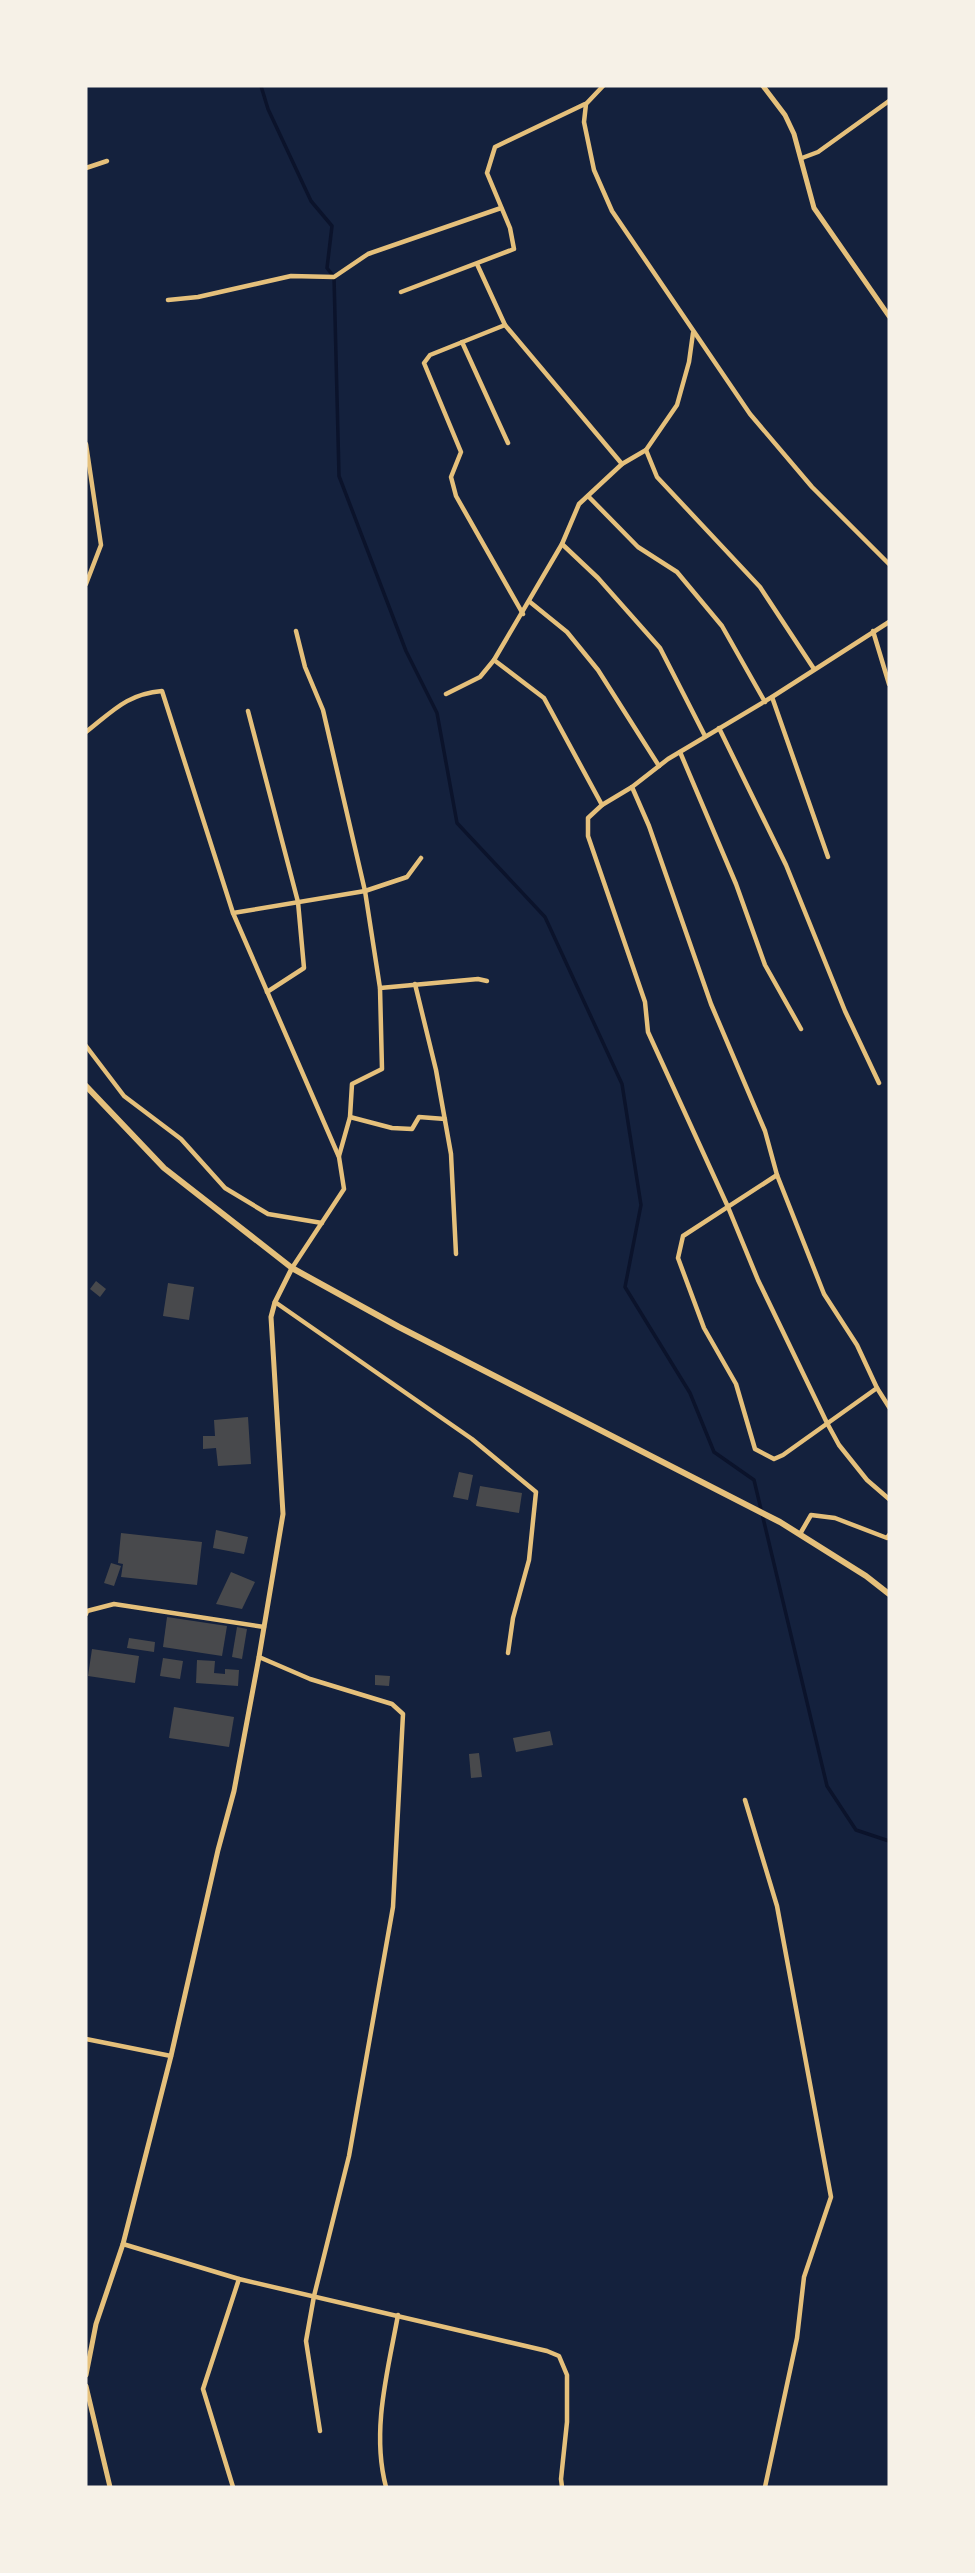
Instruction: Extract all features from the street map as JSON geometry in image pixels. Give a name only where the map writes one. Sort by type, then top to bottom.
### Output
[{"type":"main road","points":[[86,1086],[164,1168],[292,1268],[411,1333],[780,1522],[866,1576],[889,1594]]},
{"type":"street","points":[[401,292],[514,249],[510,228],[486,173],[495,147],[586,104],[603,86]]},
{"type":"street","points":[[763,86],[785,115],[802,158],[814,208],[889,316]]},
{"type":"street","points":[[802,158],[818,152],[889,101]]},
{"type":"street","points":[[586,104],[584,122],[594,170],[612,211],[750,414],[812,488],[889,564]]},
{"type":"street","points":[[86,168],[107,161]]},
{"type":"street","points":[[168,300],[198,297],[291,276],[334,277],[368,254],[501,208]]},
{"type":"street","points":[[477,264],[505,325],[622,464]]},
{"type":"street","points":[[505,325],[430,355],[424,363],[461,452],[450,477],[456,496],[523,614]]},
{"type":"street","points":[[446,694],[480,677],[494,660],[562,544],[579,504],[622,464],[646,450],[677,405],[689,362],[693,332]]},
{"type":"street","points":[[462,342],[508,443]]},
{"type":"street","points":[[86,444],[102,545],[86,584]]},
{"type":"street","points":[[646,450],[657,477],[760,587],[814,669]]},
{"type":"street","points":[[588,496],[638,547],[677,572],[722,626],[765,702]]},
{"type":"street","points":[[562,544],[598,578],[660,648],[705,736]]},
{"type":"street","points":[[530,602],[567,632],[598,670],[659,766]]},
{"type":"street","points":[[889,622],[772,698],[680,752],[602,805],[588,818],[588,836],[645,1002],[648,1032],[728,1207],[758,1280],[827,1423],[839,1445],[867,1480],[889,1499]]},
{"type":"street","points":[[296,631],[305,667],[323,710],[365,891],[380,988],[382,1069],[352,1084],[350,1117],[339,1157]]},
{"type":"street","points":[[873,631],[889,684]]},
{"type":"street","points":[[494,660],[544,698],[602,805]]},
{"type":"street","points":[[86,732],[129,699],[143,693],[162,691],[233,913],[339,1157],[344,1189],[292,1268],[275,1301],[271,1317],[283,1514],[259,1657],[234,1791],[171,2056],[123,2244],[96,2324],[86,2375]]},
{"type":"street","points":[[772,698],[828,857]]},
{"type":"street","points":[[248,711],[298,902],[304,968],[267,992]]},
{"type":"street","points":[[719,728],[786,865],[845,1011],[879,1083]]},
{"type":"street","points":[[680,752],[736,884],[765,965],[801,1029]]},
{"type":"street","points":[[632,787],[649,826],[711,1004],[765,1131],[776,1175],[824,1294],[857,1345],[889,1407]]},
{"type":"street","points":[[233,913],[365,891],[407,877],[421,858]]},
{"type":"street","points":[[380,988],[478,979],[487,981]]},
{"type":"street","points":[[415,984],[436,1070],[453,1170],[456,1254]]},
{"type":"street","points":[[86,1046],[124,1096],[181,1139],[225,1188],[268,1214],[322,1223]]},
{"type":"street","points":[[350,1117],[392,1128],[412,1129],[419,1117],[444,1119]]},
{"type":"street","points":[[776,1175],[683,1236],[678,1258],[704,1328],[736,1384],[755,1449],[774,1459],[783,1455],[877,1388]]},
{"type":"street","points":[[275,1301],[472,1439],[536,1492],[529,1560],[513,1618],[508,1653]]},
{"type":"street","points":[[800,1534],[811,1515],[835,1518],[887,1538],[889,1535]]},
{"type":"street","points":[[86,1614],[87,1611],[114,1604],[264,1627]]},
{"type":"street","points":[[259,1657],[310,1679],[392,1704],[403,1714],[393,1907],[349,2156],[314,2296],[306,2341],[320,2431]]},
{"type":"street","points":[[745,1800],[777,1906],[831,2197],[804,2277],[797,2339],[765,2487]]},
{"type":"street","points":[[86,2039],[171,2056]]},
{"type":"street","points":[[123,2244],[239,2279],[398,2315],[559,2356],[567,2375],[562,2487]]},
{"type":"street","points":[[233,2487],[203,2389],[239,2279]]},
{"type":"street","points":[[386,2487],[382,2472],[381,2409],[398,2315]]},
{"type":"street","points":[[86,2386],[110,2487]]},
{"type":"building","points":[[96,1281],[106,1289],[100,1297],[90,1289]]},
{"type":"building","points":[[168,1283],[194,1287],[189,1320],[163,1316]]},
{"type":"building","points":[[248,1417],[251,1464],[218,1466],[216,1448],[203,1449],[203,1436],[215,1436],[214,1420]]},
{"type":"building","points":[[459,1472],[473,1475],[468,1500],[453,1497]]},
{"type":"building","points":[[480,1486],[522,1493],[519,1513],[476,1506]]},
{"type":"building","points":[[216,1530],[248,1537],[244,1554],[213,1548]]},
{"type":"building","points":[[121,1533],[202,1542],[197,1585],[121,1577],[123,1564],[118,1563]]},
{"type":"building","points":[[111,1563],[121,1566],[114,1586],[104,1583]]},
{"type":"building","points":[[231,1572],[255,1582],[242,1609],[216,1604]]},
{"type":"building","points":[[167,1617],[227,1626],[222,1656],[163,1647]]},
{"type":"building","points":[[237,1627],[247,1629],[242,1659],[232,1657]]},
{"type":"building","points":[[129,1638],[155,1642],[154,1652],[127,1648]]},
{"type":"building","points":[[92,1649],[139,1656],[135,1683],[88,1676]]},
{"type":"building","points":[[163,1658],[183,1661],[180,1679],[160,1676]]},
{"type":"building","points":[[197,1660],[215,1661],[214,1673],[225,1674],[225,1669],[239,1670],[238,1686],[196,1683]]},
{"type":"building","points":[[375,1675],[390,1676],[389,1686],[375,1685]]},
{"type":"building","points":[[174,1707],[234,1717],[229,1747],[169,1738]]},
{"type":"building","points":[[550,1731],[553,1745],[516,1752],[513,1738]]},
{"type":"building","points":[[479,1753],[482,1777],[471,1778],[469,1754]]},
{"type":"waterway","points":[[261,86],[268,109],[311,201],[332,226],[327,268],[334,277],[339,476],[406,651],[437,713],[457,823],[545,917],[622,1084],[641,1205],[625,1287],[690,1393],[714,1452],[754,1480],[827,1786],[856,1830],[889,1841]]}]
